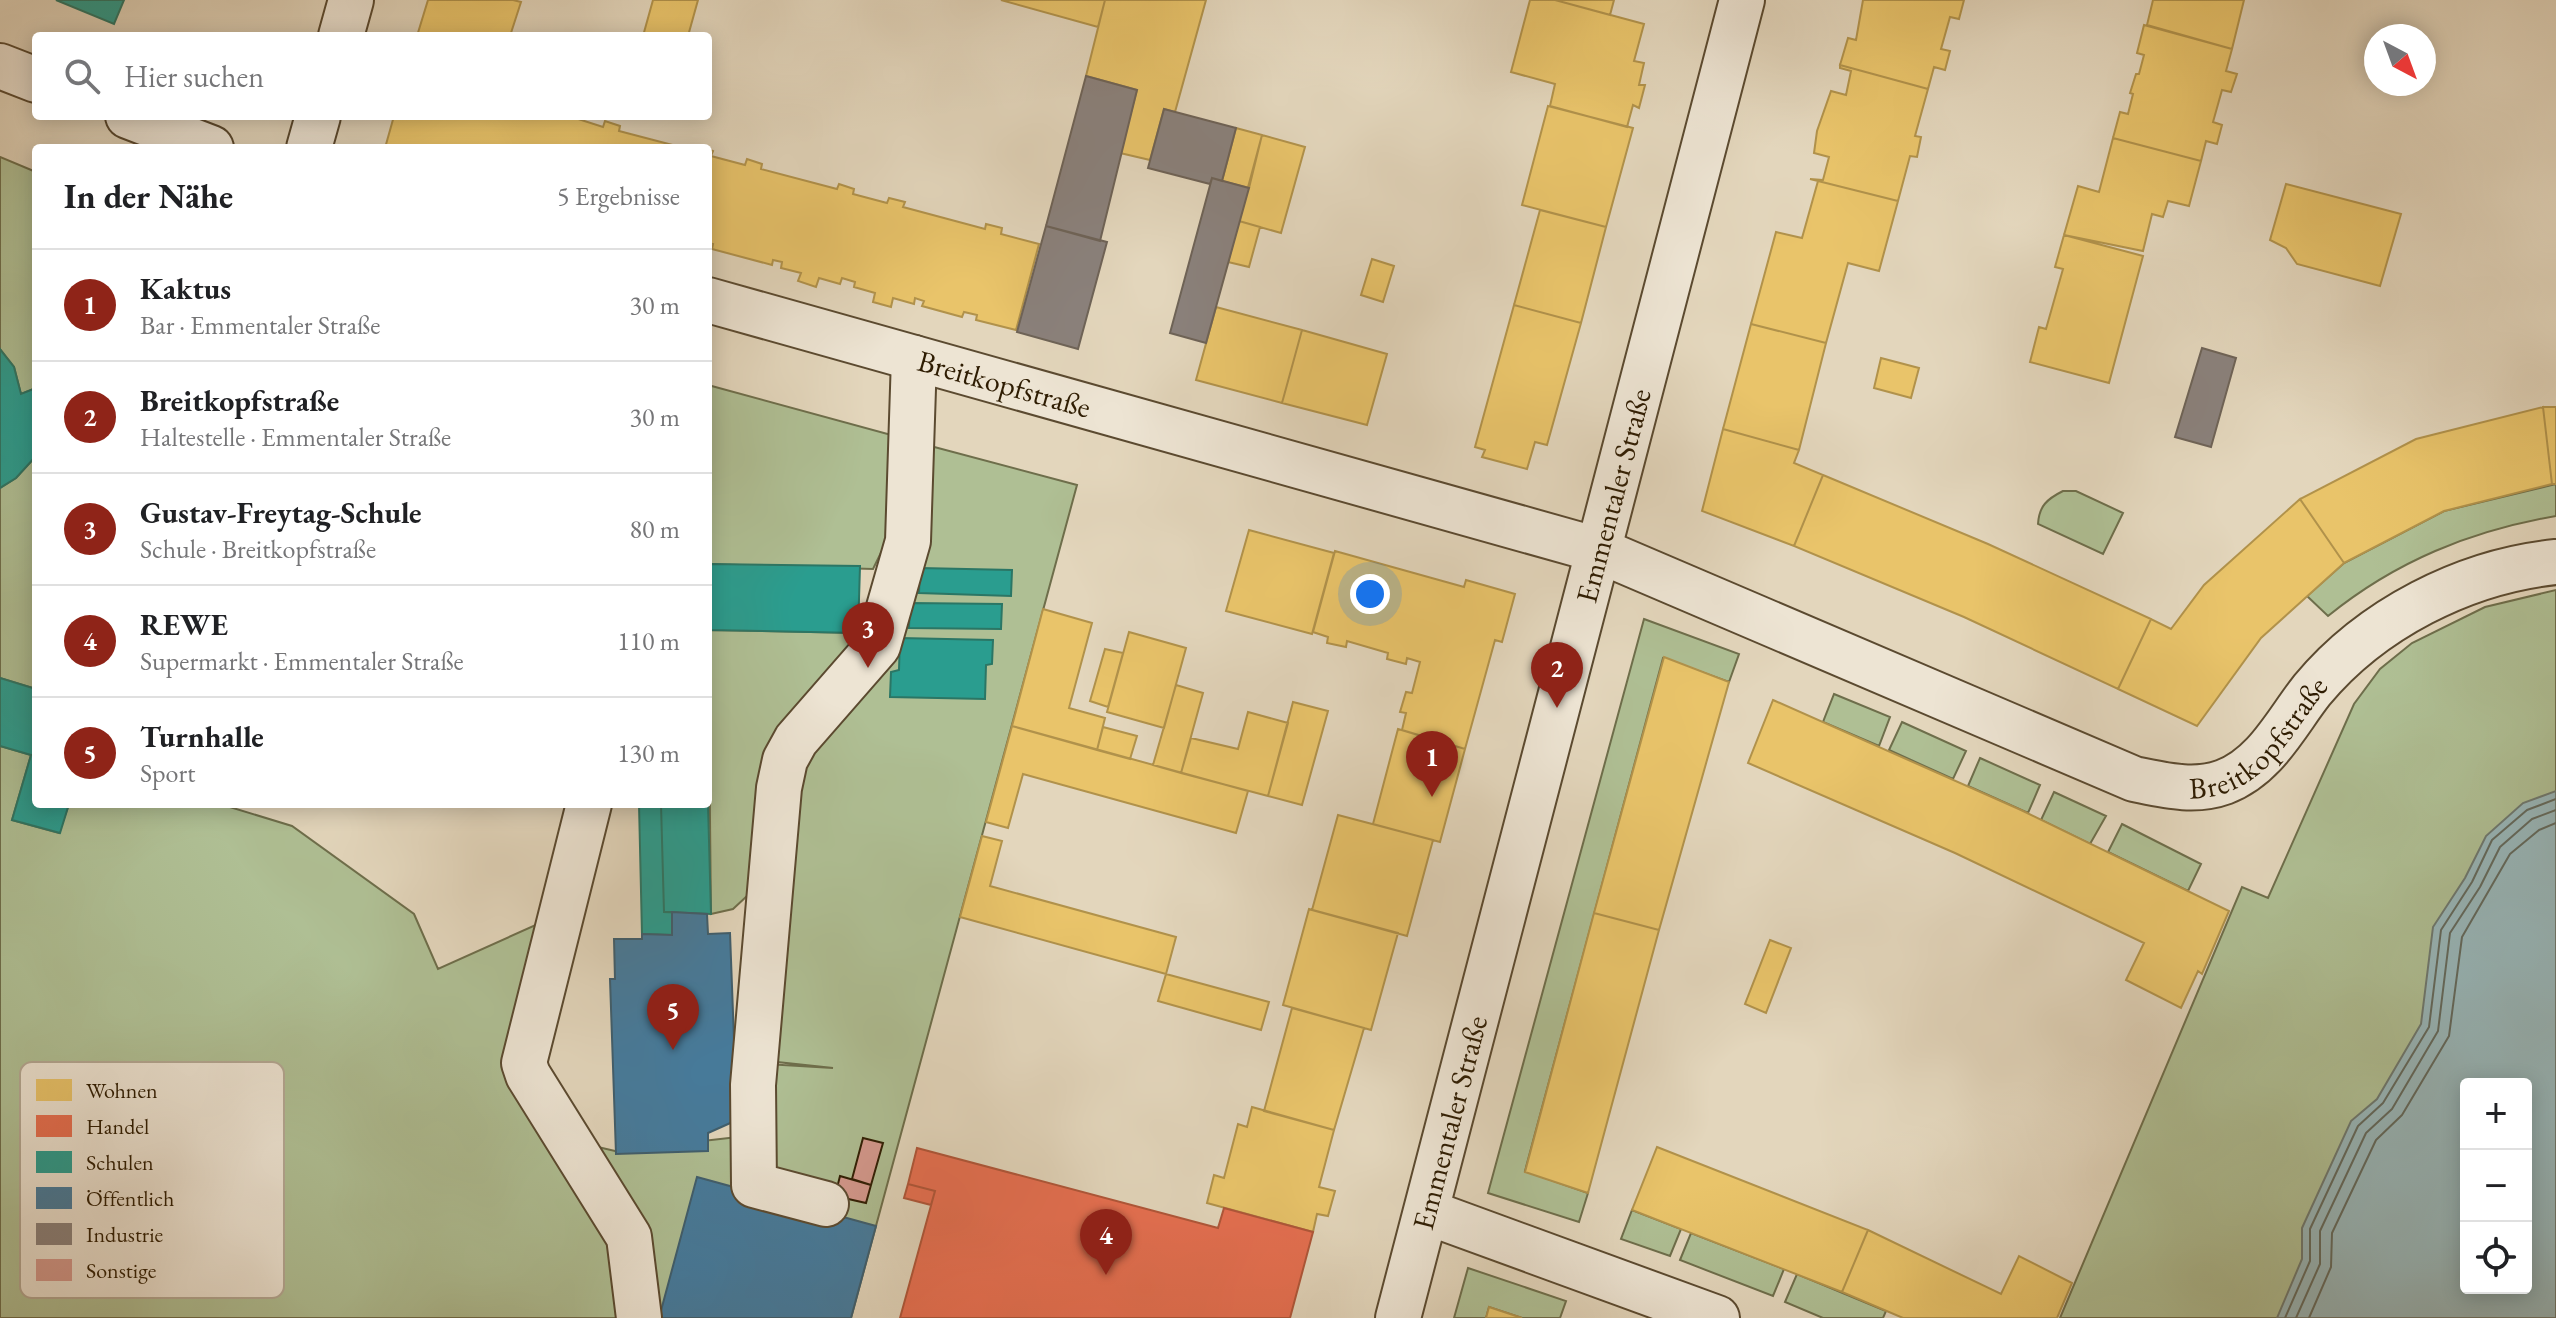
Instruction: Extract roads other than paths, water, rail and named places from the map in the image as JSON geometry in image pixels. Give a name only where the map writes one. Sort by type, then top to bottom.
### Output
[{"type":"street","points":[[342,32],[351,0]]},
{"type":"street","name":"Emmentaler Straße","points":[[1398,1318],[1742,0]]},
{"type":"street","points":[[0,66],[32,78]]},
{"type":"street","points":[[138,120],[201,144]]},
{"type":"street","points":[[310,144],[317,120]]},
{"type":"street","name":"Breitkopfstraße","points":[[712,301],[1598,550],[2134,779],[2182,788],[2224,782],[2252,766],[2316,686],[2382,627],[2407,611],[2476,579],[2519,566],[2556,562]]},
{"type":"street","points":[[826,1204],[754,1185],[753,1085],[779,788],[785,760],[796,740],[878,646],[908,541],[914,358]]},
{"type":"street","points":[[588,808],[524,1063],[528,1075],[629,1237],[639,1318]]},
{"type":"street","points":[[1427,1212],[1717,1318]]},
{"type":"water","points":[[2556,791],[2556,1318],[2277,1318],[2302,1259],[2302,1228],[2351,1121],[2377,1099],[2421,1024],[2433,927],[2465,878],[2486,836],[2523,803]]},
{"type":"place","name":"Gustav-Freytag-Schule","points":[[868,668]]},
{"type":"place","name":"Breitkopfstraße","points":[[1557,708]]},
{"type":"place","name":"Kaktus","points":[[1432,797]]},
{"type":"place","name":"Turnhalle","points":[[673,1050]]},
{"type":"place","name":"REWE","points":[[1106,1275]]}]
